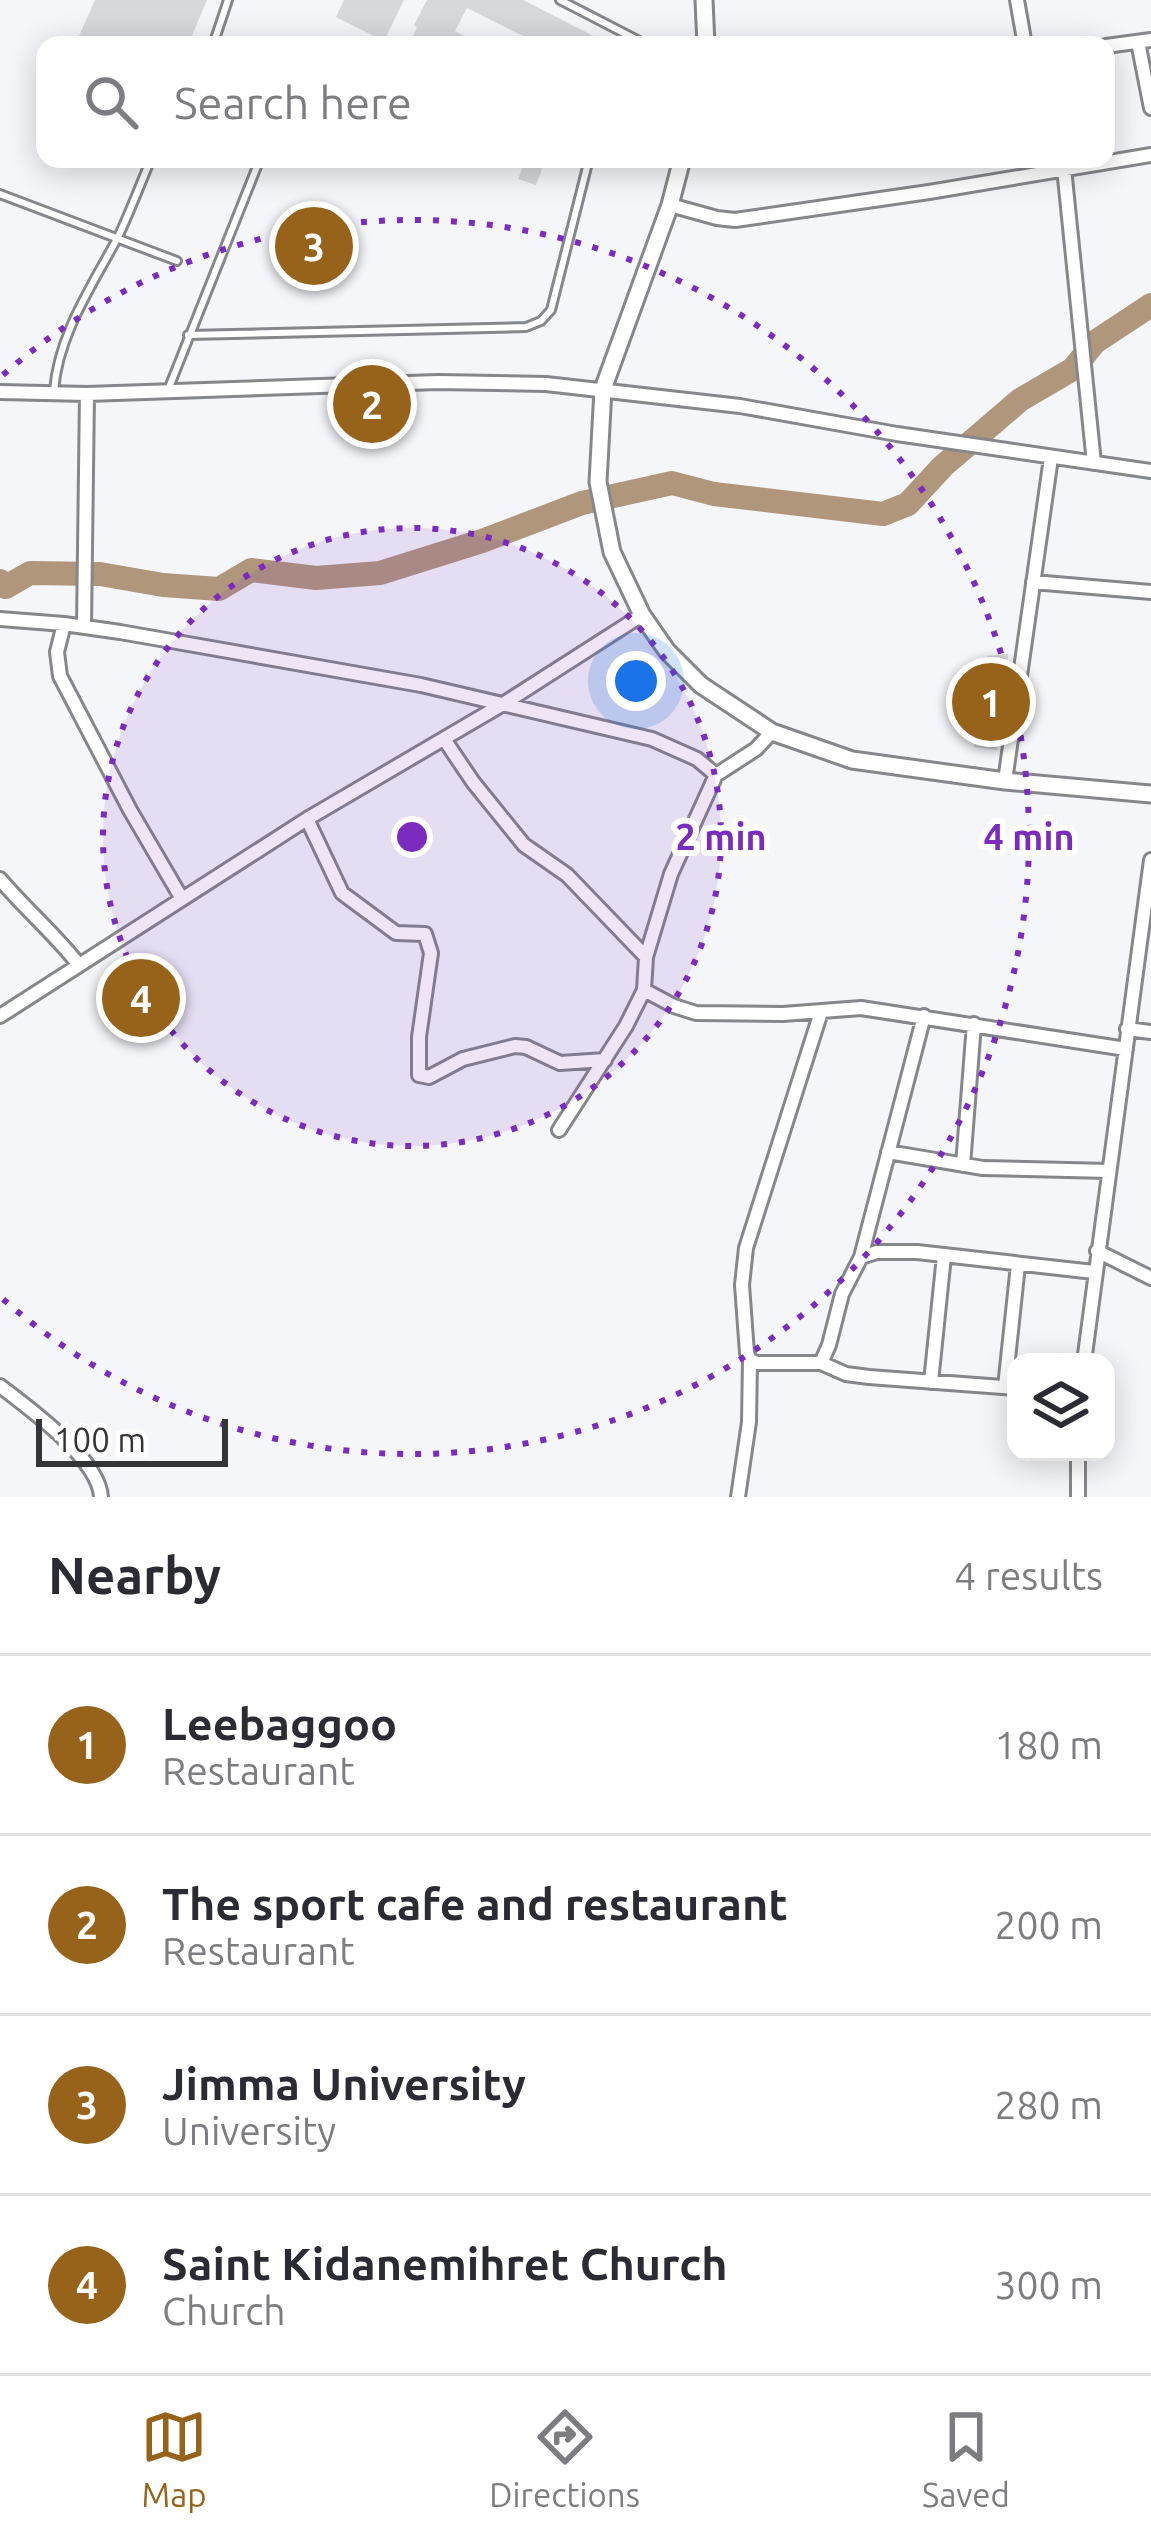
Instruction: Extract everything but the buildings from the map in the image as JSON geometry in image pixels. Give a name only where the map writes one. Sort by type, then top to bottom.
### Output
[{"type":"street","points":[[704,0],[706,36]]},
{"type":"street","points":[[1017,0],[1023,36]]},
{"type":"street","points":[[1144,41],[1151,108]]},
{"type":"street","points":[[1115,160],[1151,155]]},
{"type":"street","points":[[680,168],[603,389],[598,482],[611,546],[642,615],[667,651],[701,685],[772,732],[852,760],[1151,794]]},
{"type":"street","points":[[670,205],[735,220],[1064,168],[1094,463]]},
{"type":"street","points":[[0,392],[547,384],[740,406],[1151,471]]},
{"type":"street","points":[[84,626],[87,394]]},
{"type":"street","points":[[1006,781],[1051,458]]},
{"type":"street","points":[[1034,582],[1151,592]]},
{"type":"street","points":[[0,1016],[307,819],[503,704],[642,615]]},
{"type":"street","points":[[0,620],[84,626],[421,685],[652,739],[697,759],[716,776]]},
{"type":"street","points":[[64,624],[57,652],[60,676],[182,899]]},
{"type":"street","points":[[560,1130],[644,989],[646,957],[671,874],[716,776],[772,732]]},
{"type":"street","points":[[443,739],[524,845],[574,882],[646,957]]},
{"type":"street","points":[[307,819],[342,893],[396,934],[416,932],[429,940],[418,1075],[429,1077],[463,1059],[514,1046],[560,1063],[604,1060]]},
{"type":"street","points":[[1085,1353],[1151,860]]},
{"type":"street","points":[[0,879],[79,965]]},
{"type":"street","points":[[644,989],[696,1013],[861,1008],[1126,1049]]},
{"type":"street","points":[[738,1497],[749,1422],[750,1360],[742,1285],[746,1248],[821,1012]]},
{"type":"street","points":[[821,1363],[842,1294],[861,1257],[924,1016]]},
{"type":"street","points":[[963,1165],[974,1024]]},
{"type":"street","points":[[1127,1029],[1151,1032]]},
{"type":"street","points":[[888,1152],[983,1168],[1109,1171]]},
{"type":"street","points":[[1097,1251],[1151,1278]]},
{"type":"street","points":[[861,1257],[877,1252],[944,1256],[1094,1273]]},
{"type":"street","points":[[931,1382],[944,1256]]},
{"type":"street","points":[[1012,1353],[1018,1265]]},
{"type":"street","points":[[750,1360],[821,1363],[846,1374],[1007,1388]]},
{"type":"street","points":[[0,1386],[88,1465],[101,1497]]},
{"type":"street","points":[[1078,1461],[1078,1497]]},
{"type":"lane","points":[[216,36],[229,0]]},
{"type":"lane","points":[[560,0],[627,35]]},
{"type":"lane","points":[[54,391],[70,329],[147,168]]},
{"type":"lane","points":[[167,390],[256,168]]},
{"type":"lane","points":[[188,335],[526,327],[542,321],[551,310],[588,168]]},
{"type":"lane","points":[[0,194],[177,261]]},
{"type":"waterway","points":[[0,581],[6,587],[30,573],[100,574],[219,589],[251,570],[316,578],[380,573],[582,503],[672,483],[714,494],[883,514],[908,504],[943,466],[1020,400],[1073,369],[1095,342],[1151,305]]},
{"type":"place","name":"Jimma University","points":[[314,246]]},
{"type":"place","name":"The sport cafe and restaurant","points":[[372,404]]},
{"type":"place","name":"Leebaggoo","points":[[991,702]]},
{"type":"place","name":"Saint Kidanemihret Church","points":[[141,998]]}]
